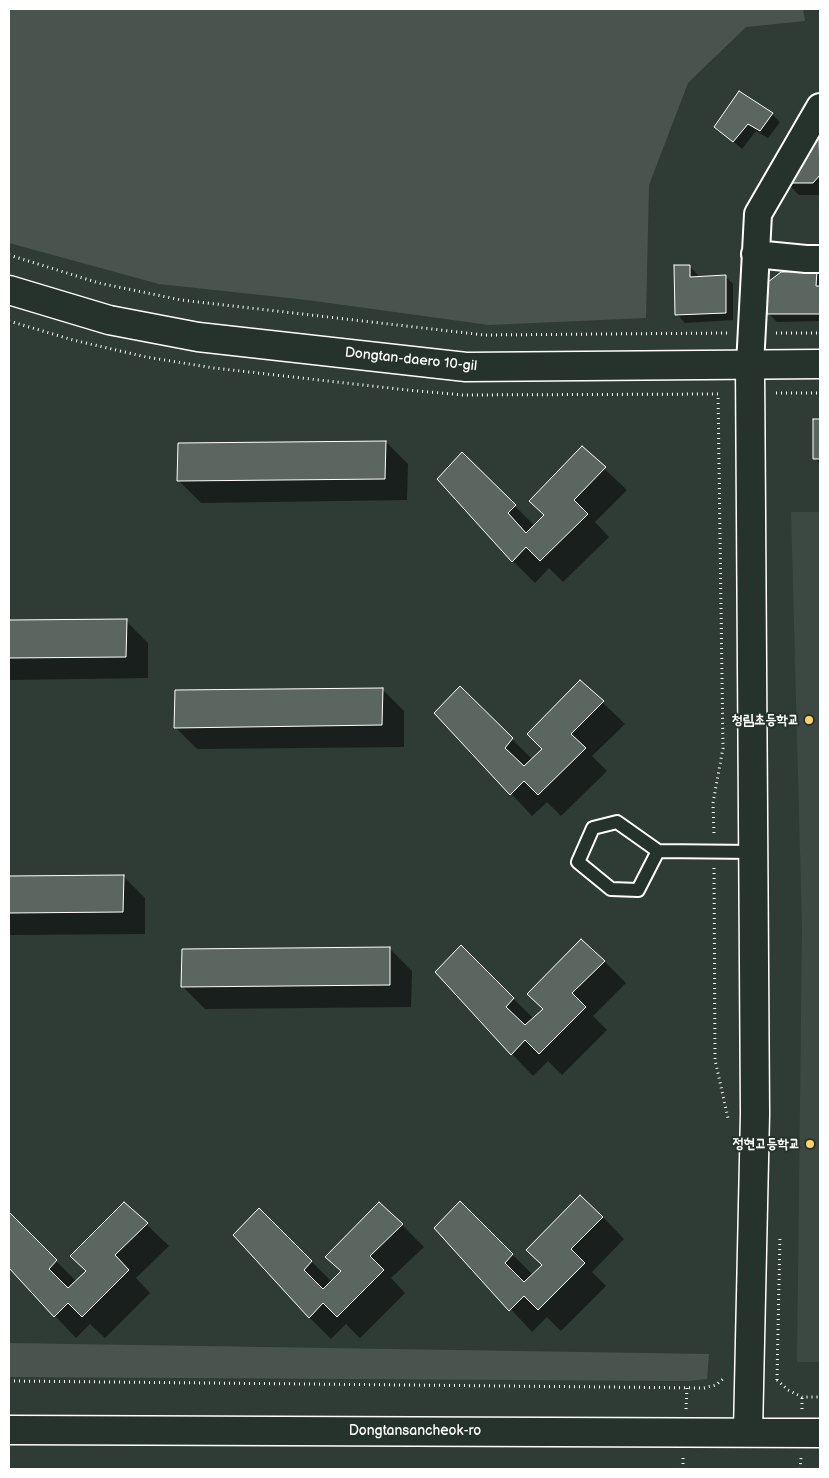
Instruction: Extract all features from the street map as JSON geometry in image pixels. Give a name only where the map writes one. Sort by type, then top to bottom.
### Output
[{"type":"street","points":[[748,1432],[756,1114],[750,365],[758,214],[820,107]]},
{"type":"street","points":[[756,254],[820,259]]},
{"type":"street","name":"Dongtan-daero 10-gil","points":[[9,290],[109,320],[198,337],[466,367],[820,364]]},
{"type":"street","name":"Dongtansancheok-ro","points":[[9,1430],[820,1433]]},
{"type":"lane","points":[[658,851],[638,890],[611,889],[578,862],[593,828],[617,822],[658,851],[754,852]]},
{"type":"path","points":[[9,255],[99,284],[181,300],[484,335],[820,333]]},
{"type":"path","points":[[214,368],[463,395],[718,394],[723,748],[713,803],[715,1060],[728,1118],[728,1128]]},
{"type":"path","points":[[774,393],[820,393]]},
{"type":"path","points":[[9,1381],[704,1388],[716,1385],[723,1379],[723,1370]]},
{"type":"path","points":[[802,1397],[820,1397]]},
{"type":"shaded area","points":[[9,9],[803,9],[805,21],[746,27],[688,83],[649,185],[646,318],[489,325],[307,300],[159,284],[9,243]]},
{"type":"shaded area","points":[[791,512],[820,512],[820,1362],[797,1362],[802,927]]},
{"type":"shaded area","points":[[9,1343],[709,1354],[707,1379],[688,1381],[9,1377]]},
{"type":"building","points":[[739,91],[773,113],[760,131],[748,124],[733,142],[714,127]]},
{"type":"building","points":[[819,138],[820,175],[813,183],[786,183]]},
{"type":"building","points":[[674,265],[690,265],[690,277],[726,275],[726,313],[675,315]]},
{"type":"building","points":[[817,271],[816,286],[820,286],[820,314],[767,314],[768,282],[781,272]]},
{"type":"building","points":[[813,419],[820,419],[820,459],[813,459]]},
{"type":"building","points":[[386,441],[385,479],[177,481],[178,443]]},
{"type":"building","points":[[582,446],[606,467],[574,500],[588,514],[540,561],[526,547],[512,562],[437,479],[462,452],[516,505],[508,513],[526,533],[544,515],[529,501]]},
{"type":"building","points":[[127,619],[126,657],[9,658],[9,620]]},
{"type":"building","points":[[580,680],[604,701],[571,734],[586,748],[538,795],[524,781],[510,795],[434,713],[460,686],[513,738],[505,748],[524,766],[542,749],[527,734]]},
{"type":"building","points":[[383,688],[382,725],[174,728],[175,690]]},
{"type":"building","points":[[124,875],[123,912],[9,913],[9,876]]},
{"type":"building","points":[[581,939],[605,961],[572,993],[586,1007],[539,1054],[525,1040],[511,1055],[435,972],[461,945],[514,998],[506,1007],[525,1025],[543,1009],[527,994]]},
{"type":"building","points":[[390,947],[390,985],[181,987],[182,949]]},
{"type":"building","points":[[580,1195],[603,1217],[571,1249],[585,1263],[538,1310],[524,1296],[509,1311],[434,1228],[460,1201],[513,1254],[505,1263],[524,1282],[542,1265],[526,1250]]},
{"type":"building","points":[[124,1202],[148,1223],[115,1255],[129,1270],[82,1317],[68,1303],[54,1317],[9,1268],[9,1212],[57,1260],[49,1269],[68,1288],[86,1271],[70,1256]]},
{"type":"building","points":[[379,1202],[403,1224],[370,1256],[384,1270],[337,1317],[323,1303],[309,1318],[233,1235],[259,1208],[312,1261],[304,1270],[323,1289],[341,1271],[325,1257]]},
{"type":"place","name":"청림초등학교","points":[[809,720]]},
{"type":"place","name":"정현고등학교","points":[[810,1144]]}]
